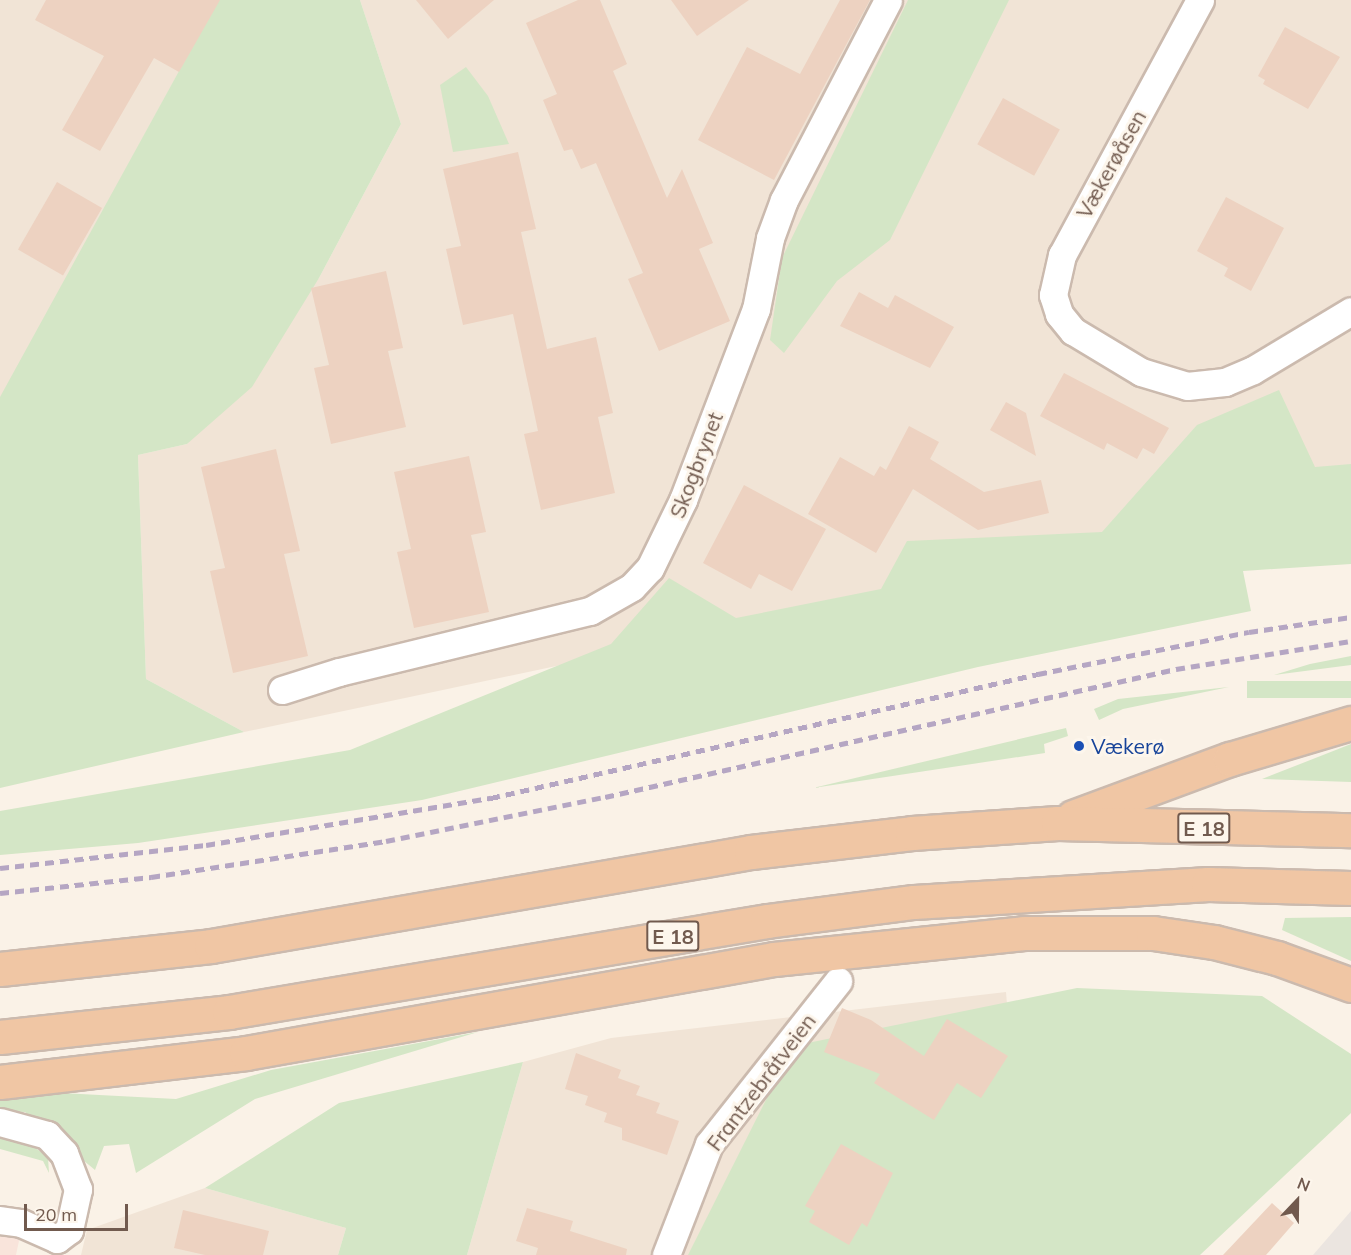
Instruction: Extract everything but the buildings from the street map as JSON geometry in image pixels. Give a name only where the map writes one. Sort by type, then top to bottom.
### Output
[{"type":"highway","points":[[1058,823],[1230,759],[1351,723]]},
{"type":"highway","name":"E 18","points":[[0,969],[210,946],[751,852],[986,825],[1058,823],[1351,830]]},
{"type":"highway","name":"E 18","points":[[0,1037],[229,1012],[767,921],[914,902],[1208,884],[1351,888]]},
{"type":"highway","points":[[0,1082],[246,1053],[774,959],[1024,933],[1153,933],[1214,942],[1277,958],[1351,985]]},
{"type":"street","name":"Skogbrynet","points":[[282,690],[339,672],[590,611],[632,587],[650,568],[683,500],[753,316],[770,238],[784,200],[888,0]]},
{"type":"street","name":"Vækerøåsen","points":[[1200,0],[1062,255],[1053,295],[1059,314],[1073,331],[1141,372],[1166,382],[1208,386],[1253,370],[1351,311]]},
{"type":"street","name":"Frantzebråtveien","points":[[666,1255],[709,1144],[838,981]]},
{"type":"street","points":[[0,1122],[47,1135],[64,1153],[78,1190],[69,1230],[56,1247],[21,1223],[0,1220]]},
{"type":"shaded area","points":[[0,0],[218,0],[0,400]]},
{"type":"shaded area","points":[[360,0],[1351,0],[1351,553],[1090,553],[244,732],[146,679],[138,455],[187,444],[319,278],[401,124]]},
{"type":"shaded area","points":[[1006,992],[1011,1053],[883,1255],[467,1255],[523,1062],[611,1038]]},
{"type":"shaded area","points":[[205,1188],[346,1228],[338,1255],[81,1255],[87,1230]]},
{"type":"shaded area","points":[[0,1208],[25,1212],[16,1255],[0,1255]]},
{"type":"shaded area","points":[[1351,1211],[1351,1255],[1313,1255]]},
{"type":"green space","points":[[218,0],[360,0],[401,124],[319,278],[252,387],[187,444],[138,455],[146,679],[244,732],[0,788],[0,397]]},
{"type":"green space","points":[[908,0],[1009,0],[890,240],[837,281],[784,353],[770,340],[782,258]]},
{"type":"green space","points":[[466,67],[488,96],[509,144],[453,152],[440,85]]},
{"type":"green space","points":[[1279,390],[1315,467],[1351,464],[1351,564],[1243,571],[1251,611],[978,667],[422,800],[138,843],[0,855],[0,811],[350,750],[611,644],[669,578],[736,618],[881,589],[907,541],[1102,532],[1197,425]]},
{"type":"green space","points":[[1351,656],[1351,665],[1274,675],[1310,664]]},
{"type":"green space","points":[[1247,681],[1351,681],[1351,698],[1247,698]]},
{"type":"green space","points":[[1229,687],[1123,709],[1099,720],[1094,709],[1118,699]]},
{"type":"green space","points":[[1066,728],[1068,736],[1044,744],[1045,753],[813,788]]},
{"type":"green space","points":[[1351,744],[1351,782],[1262,779]]},
{"type":"green space","points":[[1351,917],[1351,961],[1282,930],[1285,918]]},
{"type":"green space","points":[[1077,988],[1262,996],[1351,1054],[1351,1113],[1200,1255],[688,1255],[793,1046]]},
{"type":"green space","points":[[478,1032],[255,1099],[136,1173],[129,1144],[104,1146],[95,1170],[25,1112],[0,1111],[0,1095],[42,1092],[176,1099],[271,1070]]},
{"type":"green space","points":[[523,1062],[467,1255],[338,1255],[346,1228],[205,1188],[339,1103]]},
{"type":"green space","points":[[0,1135],[23,1139],[48,1157],[49,1173],[43,1161],[0,1149]]},
{"type":"railway","points":[[0,868],[206,845],[491,798],[1038,674],[1249,632],[1351,617]]},
{"type":"railway","points":[[0,893],[151,877],[386,841],[605,797],[1176,669],[1351,641]]},
{"type":"place","name":"Vækerø","points":[[1079,746]]}]
